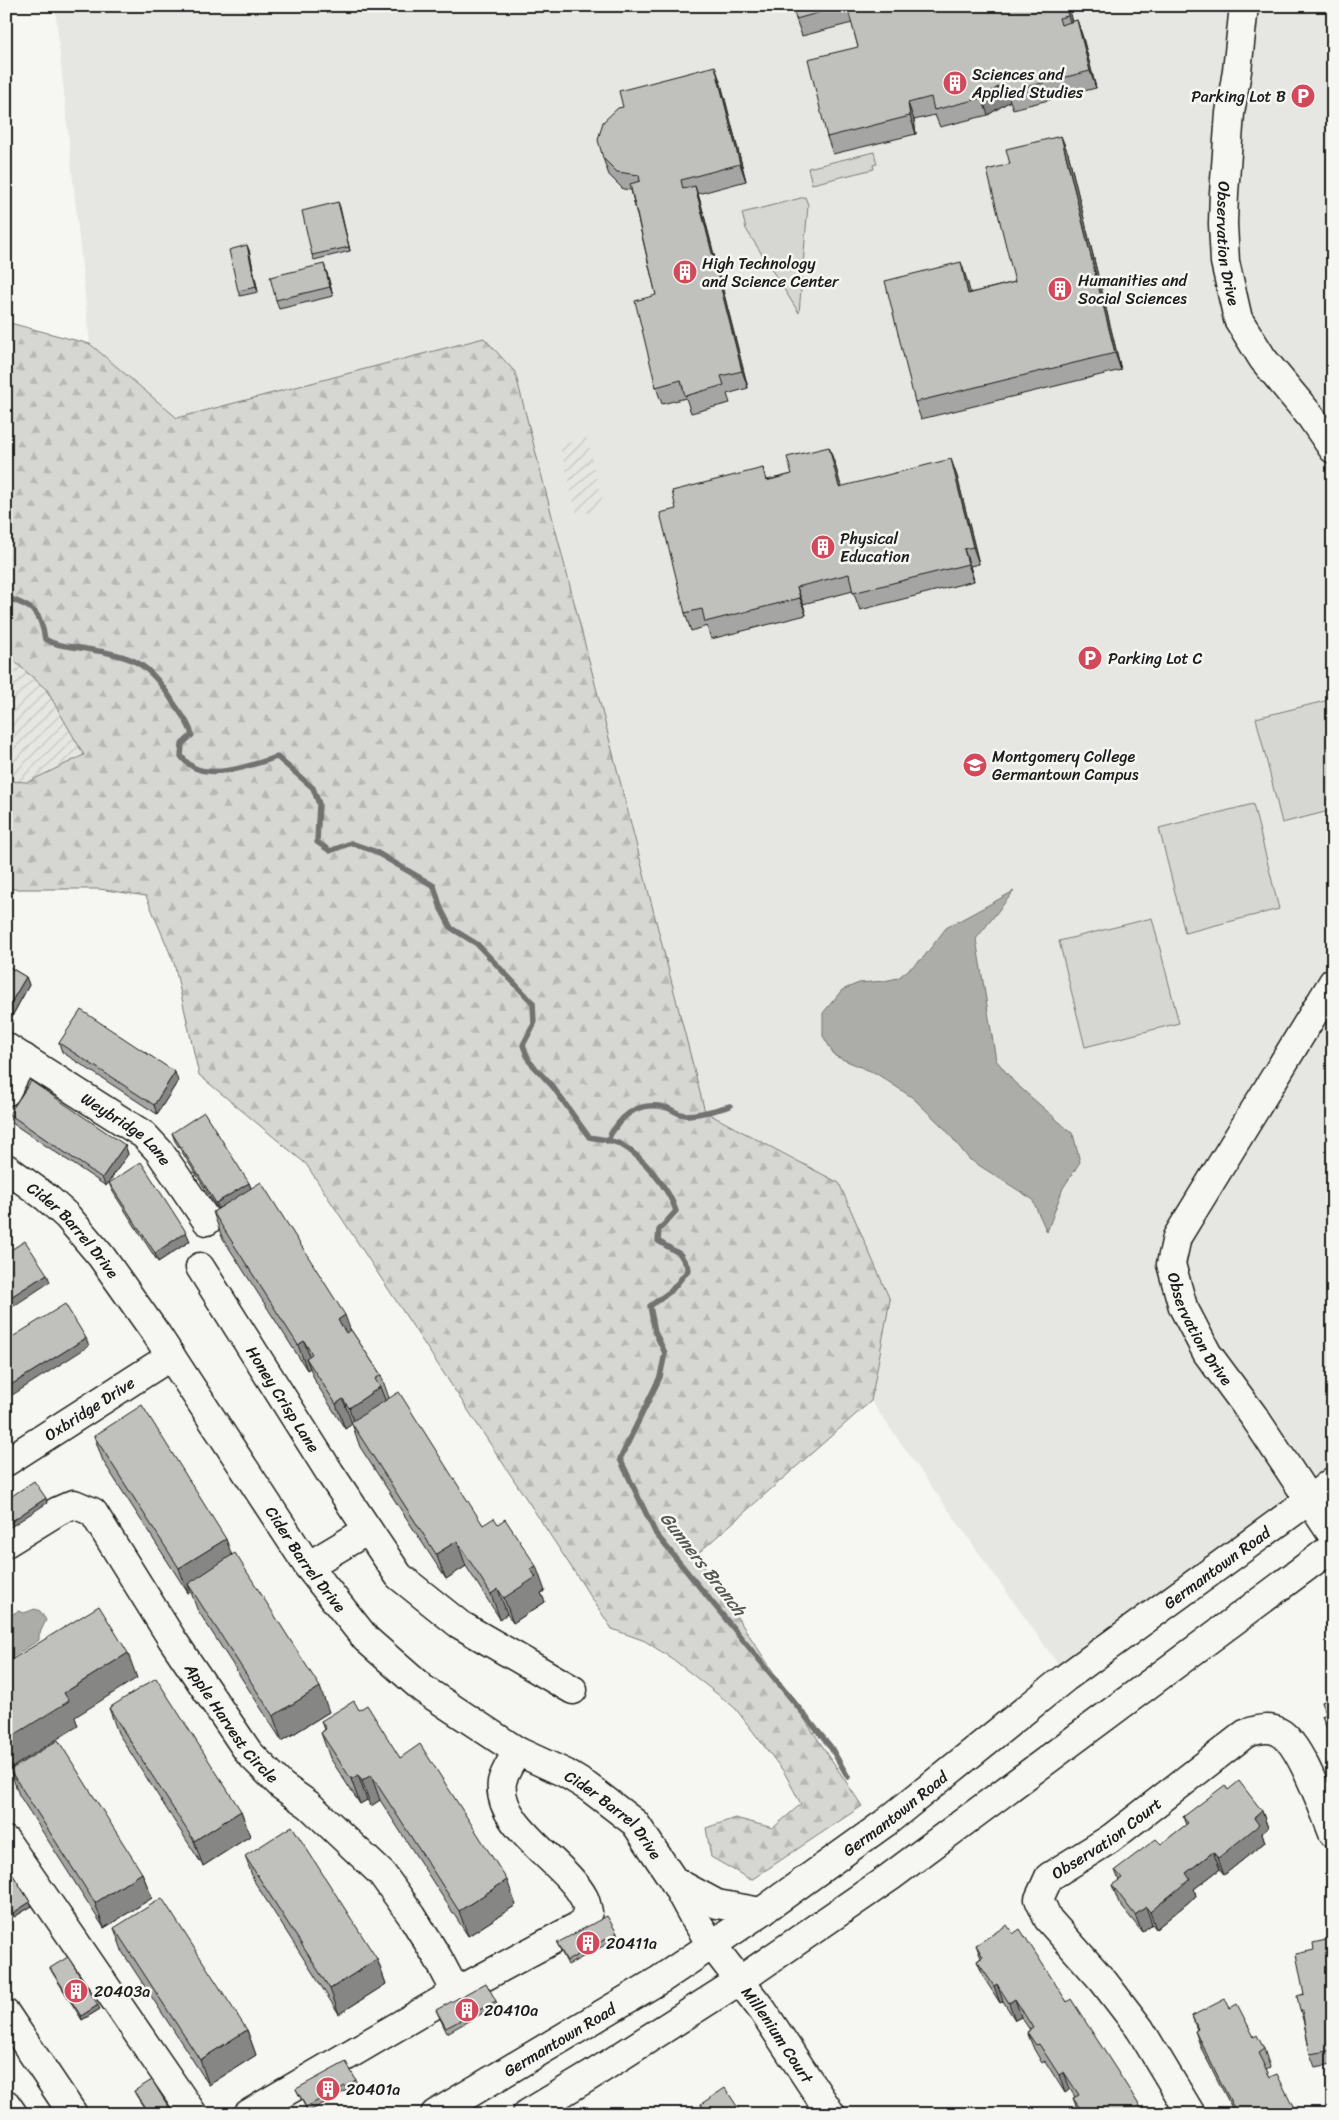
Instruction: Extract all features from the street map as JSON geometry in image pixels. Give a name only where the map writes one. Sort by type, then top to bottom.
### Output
[{"type":"street","name":"Observation Drive","points":[[1244,6],[1238,71],[1230,113],[1223,224],[1225,262],[1238,319],[1262,360],[1311,417],[1333,449]]},
{"type":"street","name":"Observation Drive","points":[[1333,982],[1177,1237],[1171,1264],[1184,1307],[1207,1353],[1255,1418],[1308,1501],[1333,1536]]},
{"type":"street","name":"Weybridge Lane","points":[[6,1092],[15,1052],[144,1135],[159,1151],[207,1221]]},
{"type":"street","name":"Cider Barrel Drive","points":[[6,1168],[47,1198],[67,1216],[101,1256],[171,1356],[308,1566],[366,1639],[423,1689],[517,1751],[565,1773],[588,1787],[635,1823],[674,1881],[693,1916],[712,1945]]},
{"type":"street","name":"Honey Crisp Lane","points":[[200,1266],[330,1473],[399,1576],[460,1624],[573,1690]]},
{"type":"street","name":"Oxbridge Drive","points":[[6,1462],[171,1356]]},
{"type":"street","name":"Germantown Road","points":[[435,2114],[693,1960],[885,1823],[1066,1678],[1333,1481]]},
{"type":"street","name":"Apple Harvest Circle","points":[[6,1543],[58,1511],[74,1504],[93,1512],[172,1639],[249,1752],[282,1786],[308,1806],[382,1874],[412,1916],[456,1992]]},
{"type":"street","points":[[308,1566],[368,1530]]},
{"type":"street","points":[[528,2114],[739,1981],[890,1877],[1333,1547]]},
{"type":"street","name":"Observation Court","points":[[1191,2114],[1140,2029],[1104,1982],[1048,1919],[1039,1899],[1049,1877],[1110,1839],[1245,1734],[1260,1729],[1278,1731],[1293,1745],[1333,1834]]},
{"type":"street","points":[[248,2114],[456,1992],[582,1924],[588,1912],[584,1898],[570,1879],[516,1823],[504,1803],[502,1781],[517,1751]]},
{"type":"street","points":[[6,1841],[193,2114]]},
{"type":"street","points":[[674,1881],[717,1904],[761,1912]]},
{"type":"street","points":[[712,1945],[739,1981]]},
{"type":"street","name":"Millenium Court","points":[[739,1981],[763,2011],[831,2114]]},
{"type":"street","points":[[6,2014],[73,2114]]},
{"type":"street","points":[[6,2104],[13,2114]]},
{"type":"shaded area","name":"Montgomery College Germantown Campus","points":[[55,6],[1333,6],[1333,1481],[1060,1667],[871,1401],[890,1300],[839,1183],[705,1112],[515,372],[484,338],[177,418],[90,344]]},
{"type":"shaded area","points":[[587,438],[604,508],[577,515],[560,445]]},
{"type":"shaded area","points":[[6,654],[46,689],[84,755],[28,782],[6,781]]},
{"type":"shaded area","points":[[1014,891],[976,939],[996,1060],[1014,1082],[1073,1134],[1080,1162],[1063,1188],[1047,1232],[1032,1199],[969,1159],[946,1130],[913,1098],[877,1074],[835,1056],[823,1036],[823,1013],[842,990],[859,983],[898,978],[923,958],[946,928]]},
{"type":"shaded area","points":[[35,1609],[40,1611],[46,1620],[39,1635],[39,1640],[6,1661],[6,1618],[18,1611],[24,1613]]},
{"type":"green space","points":[[874,152],[877,164],[873,165],[874,169],[812,184],[808,168]]},
{"type":"green space","points":[[805,197],[808,205],[799,313],[746,229],[742,213]]},
{"type":"green space","points":[[6,322],[90,344],[177,418],[484,338],[515,372],[705,1112],[839,1183],[890,1300],[871,1401],[696,1555],[862,1806],[751,1880],[711,1857],[706,1828],[735,1818],[773,1828],[801,1804],[784,1772],[735,1708],[674,1660],[645,1641],[612,1629],[306,1164],[199,1075],[174,963],[146,896],[99,889],[6,889],[6,781],[28,782],[84,755],[46,689],[6,654]]},
{"type":"green space","points":[[1333,699],[1333,810],[1282,823],[1256,718]]},
{"type":"green space","points":[[1253,804],[1279,909],[1185,933],[1159,828]]},
{"type":"green space","points":[[1152,918],[1179,1023],[1085,1047],[1059,941]]},
{"type":"building","points":[[793,6],[843,6],[796,19]]},
{"type":"building","name":"Sciences and Applied Studies","points":[[847,6],[1066,6],[1068,16],[1059,18],[1061,25],[1077,20],[1090,71],[1006,92],[1004,83],[982,98],[934,110],[931,97],[908,103],[910,116],[827,137],[808,59],[858,47]]},
{"type":"building","name":"High Technology and Science Center","points":[[715,66],[740,164],[681,180],[683,189],[695,186],[742,371],[721,376],[724,385],[685,396],[681,380],[656,387],[635,301],[656,295],[630,184],[640,181],[639,175],[617,172],[603,158],[598,140],[603,122],[618,108],[623,107],[619,91]]},
{"type":"building","name":"Humanities and Social Sciences","points":[[1061,136],[1115,353],[915,402],[885,281],[961,262],[968,294],[1015,282],[987,170],[1010,164],[1006,149]]},
{"type":"building","points":[[338,202],[349,247],[312,255],[302,211]]},
{"type":"building","points":[[247,245],[256,287],[238,291],[229,250]]},
{"type":"building","points":[[324,264],[330,287],[276,300],[270,277]]},
{"type":"building","name":"Physical Education","points":[[829,447],[839,487],[951,459],[973,547],[964,549],[968,564],[853,593],[849,574],[797,587],[800,598],[705,622],[702,609],[685,613],[660,513],[676,509],[672,491],[763,468],[766,481],[792,474],[787,457]]},
{"type":"building","points":[[6,965],[26,977],[6,1011]]},
{"type":"building","points":[[81,1010],[175,1072],[154,1105],[59,1043]]},
{"type":"building","points":[[31,1081],[125,1145],[102,1178],[9,1114]]},
{"type":"building","points":[[204,1112],[249,1183],[216,1203],[172,1133]]},
{"type":"building","points":[[141,1162],[186,1232],[155,1253],[109,1183]]},
{"type":"building","points":[[261,1182],[345,1315],[338,1320],[346,1333],[351,1330],[381,1375],[375,1379],[380,1387],[349,1408],[343,1399],[336,1404],[306,1358],[312,1354],[304,1341],[298,1345],[213,1212]]},
{"type":"building","points":[[25,1241],[47,1274],[6,1300],[6,1253]]},
{"type":"building","points":[[65,1304],[86,1338],[6,1388],[6,1341]]},
{"type":"building","points":[[399,1392],[483,1525],[494,1518],[498,1524],[505,1519],[536,1566],[530,1569],[536,1577],[504,1598],[498,1589],[491,1594],[457,1541],[436,1554],[351,1422]]},
{"type":"building","points":[[142,1405],[226,1539],[179,1568],[94,1436]]},
{"type":"building","points":[[34,1481],[46,1498],[6,1525],[6,1500]]},
{"type":"building","points":[[235,1553],[320,1687],[273,1716],[188,1584]]},
{"type":"building","points":[[99,1606],[128,1653],[64,1693],[69,1701],[6,1740],[6,1663]]},
{"type":"building","points":[[156,1678],[241,1811],[194,1841],[109,1708]]},
{"type":"building","points":[[1333,1698],[1333,1742],[1322,1716],[1327,1714],[1322,1702]]},
{"type":"building","points":[[354,1701],[359,1710],[367,1705],[400,1758],[420,1744],[507,1880],[459,1911],[371,1775],[362,1781],[358,1775],[351,1779],[321,1733],[326,1729],[321,1721]]},
{"type":"building","points":[[58,1740],[142,1873],[95,1903],[10,1770]]},
{"type":"building","points":[[1239,1781],[1262,1811],[1254,1818],[1259,1825],[1218,1858],[1213,1852],[1186,1873],[1190,1879],[1150,1912],[1146,1907],[1135,1915],[1112,1885],[1122,1878],[1115,1870],[1156,1839],[1161,1844],[1188,1823],[1183,1817],[1225,1785],[1228,1790]]},
{"type":"building","points":[[292,1826],[377,1959],[330,1989],[245,1856]]},
{"type":"building","points":[[6,1864],[30,1902],[13,1913],[6,1902]]},
{"type":"building","points":[[162,1898],[247,2030],[200,2060],[114,1928]]},
{"type":"building","name":"20411a","points":[[607,1916],[617,1933],[567,1961],[557,1943]]},
{"type":"building","points":[[1007,1925],[1013,1934],[1020,1929],[1067,2002],[1071,1999],[1143,2111],[1141,2112],[1142,2114],[1084,2114],[1073,2098],[1079,2095],[1064,2072],[1059,2075],[1039,2044],[1036,2045],[1027,2032],[1033,2028],[1015,1999],[1009,2003],[997,1984],[994,1986],[977,1961],[983,1957],[976,1945]]},
{"type":"building","points":[[1330,1939],[1333,1952],[1333,2050],[1310,2054],[1302,2010],[1300,2010],[1297,1996],[1304,1994],[1296,1954],[1314,1950],[1313,1943]]},
{"type":"building","name":"20403a","points":[[68,1957],[98,2005],[81,2016],[50,1968]]},
{"type":"building","name":"20410a","points":[[486,1983],[496,2001],[446,2028],[436,2010]]},
{"type":"building","points":[[1225,1999],[1230,2008],[1237,2004],[1254,2037],[1257,2035],[1264,2049],[1258,2053],[1270,2077],[1277,2074],[1294,2108],[1296,2106],[1300,2114],[1237,2114],[1195,2031],[1198,2029],[1192,2016]]},
{"type":"building","name":"20401a","points":[[346,2062],[356,2080],[306,2107],[296,2089]]},
{"type":"building","points":[[152,2080],[173,2114],[149,2114],[134,2091]]},
{"type":"building","points":[[725,2088],[742,2114],[707,2114],[701,2104]]},
{"type":"waterway","name":"Gunners Branch","points":[[6,597],[29,607],[38,615],[45,639],[50,642],[115,654],[147,669],[164,688],[189,726],[192,735],[182,744],[181,756],[193,767],[202,770],[223,771],[277,757],[313,788],[319,804],[317,842],[330,851],[351,843],[374,851],[434,886],[441,909],[451,928],[477,944],[533,1003],[534,1024],[523,1045],[529,1061],[553,1087],[589,1137],[620,1144],[637,1156],[654,1173],[676,1211],[659,1230],[658,1241],[680,1254],[689,1269],[671,1291],[650,1306],[655,1332],[665,1353],[660,1377],[620,1459],[656,1534],[830,1746],[848,1777]]},
{"type":"waterway","points":[[607,1141],[617,1125],[636,1109],[654,1106],[664,1107],[685,1115],[730,1106]]},
{"type":"place","name":"Sciences and Applied Studies","points":[[955,83]]},
{"type":"place","name":"Parking Lot B","points":[[1303,96]]},
{"type":"place","name":"High Technology and Science Center","points":[[685,272]]},
{"type":"place","name":"Humanities and Social Sciences","points":[[1060,289]]},
{"type":"place","name":"Physical Education","points":[[823,547]]},
{"type":"place","name":"Parking Lot C","points":[[1090,658]]},
{"type":"place","name":"Montgomery College Germantown Campus","points":[[975,765]]},
{"type":"place","name":"20411a","points":[[588,1943]]},
{"type":"place","name":"20403a","points":[[76,1991]]},
{"type":"place","name":"20410a","points":[[467,2010]]},
{"type":"place","name":"20401a","points":[[328,2089]]}]
